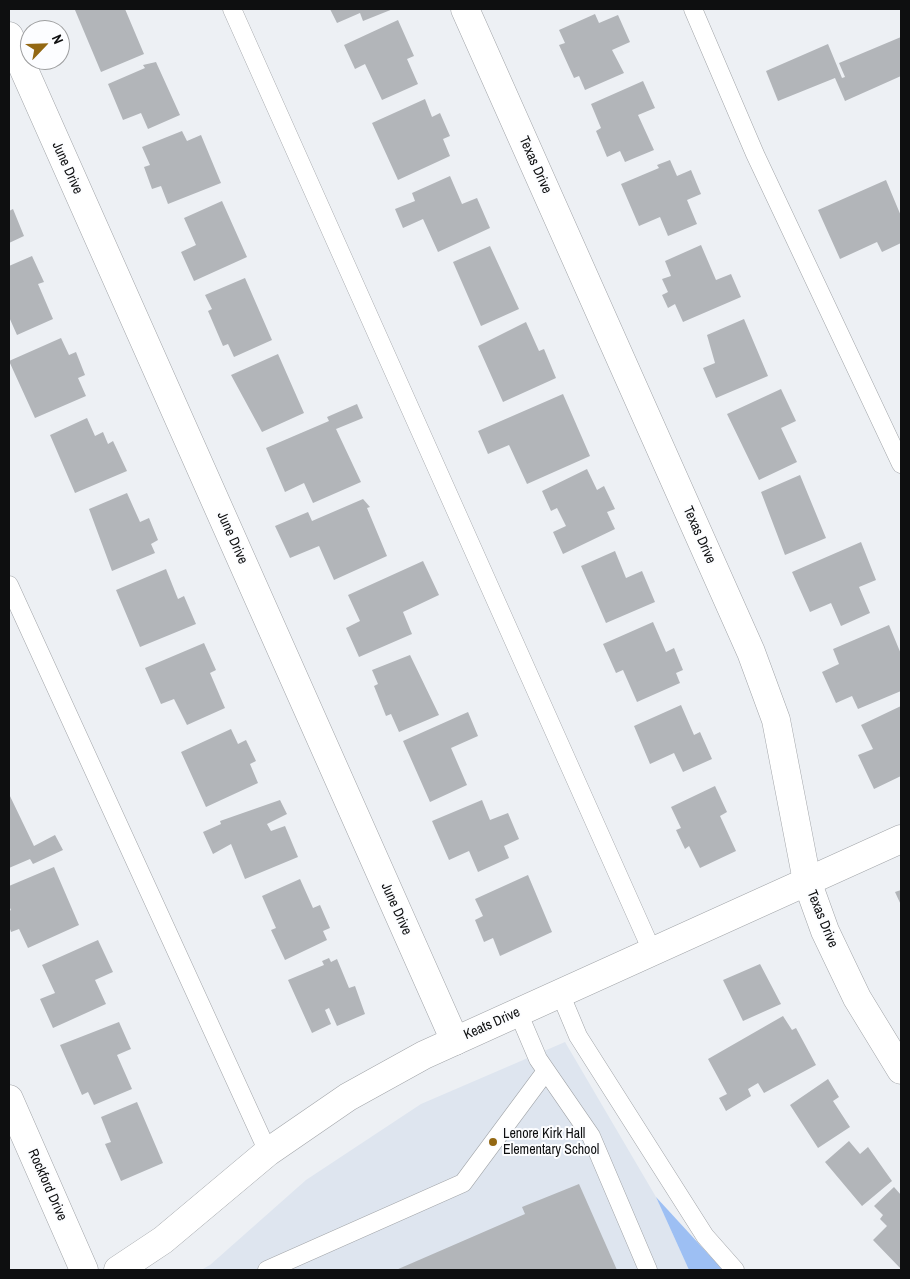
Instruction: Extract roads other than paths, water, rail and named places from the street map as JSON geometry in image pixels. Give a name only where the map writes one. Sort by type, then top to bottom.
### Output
[{"type":"street","name":"Texas Drive","points":[[465,9],[751,652],[776,720],[807,881],[825,931],[857,998],[882,1042],[901,1070]]},
{"type":"street","name":"June Drive","points":[[9,36],[455,1041]]},
{"type":"street","name":"Keats Drive","points":[[122,1270],[163,1240],[268,1152],[348,1097],[424,1055],[901,839]]},
{"type":"street","name":"Rockford Drive","points":[[9,1099],[84,1270]]},
{"type":"lane","points":[[232,9],[652,951]]},
{"type":"lane","points":[[693,9],[755,154],[901,464]]},
{"type":"lane","points":[[9,585],[268,1152]]},
{"type":"lane","points":[[560,993],[578,1036],[705,1236],[735,1270]]},
{"type":"lane","points":[[518,1012],[538,1059],[591,1136],[648,1270]]},
{"type":"lane","points":[[267,1270],[463,1183],[546,1071]]},
{"type":"place","name":"Lenore Kirk Hall Elementary School","points":[[493,1142]]}]
